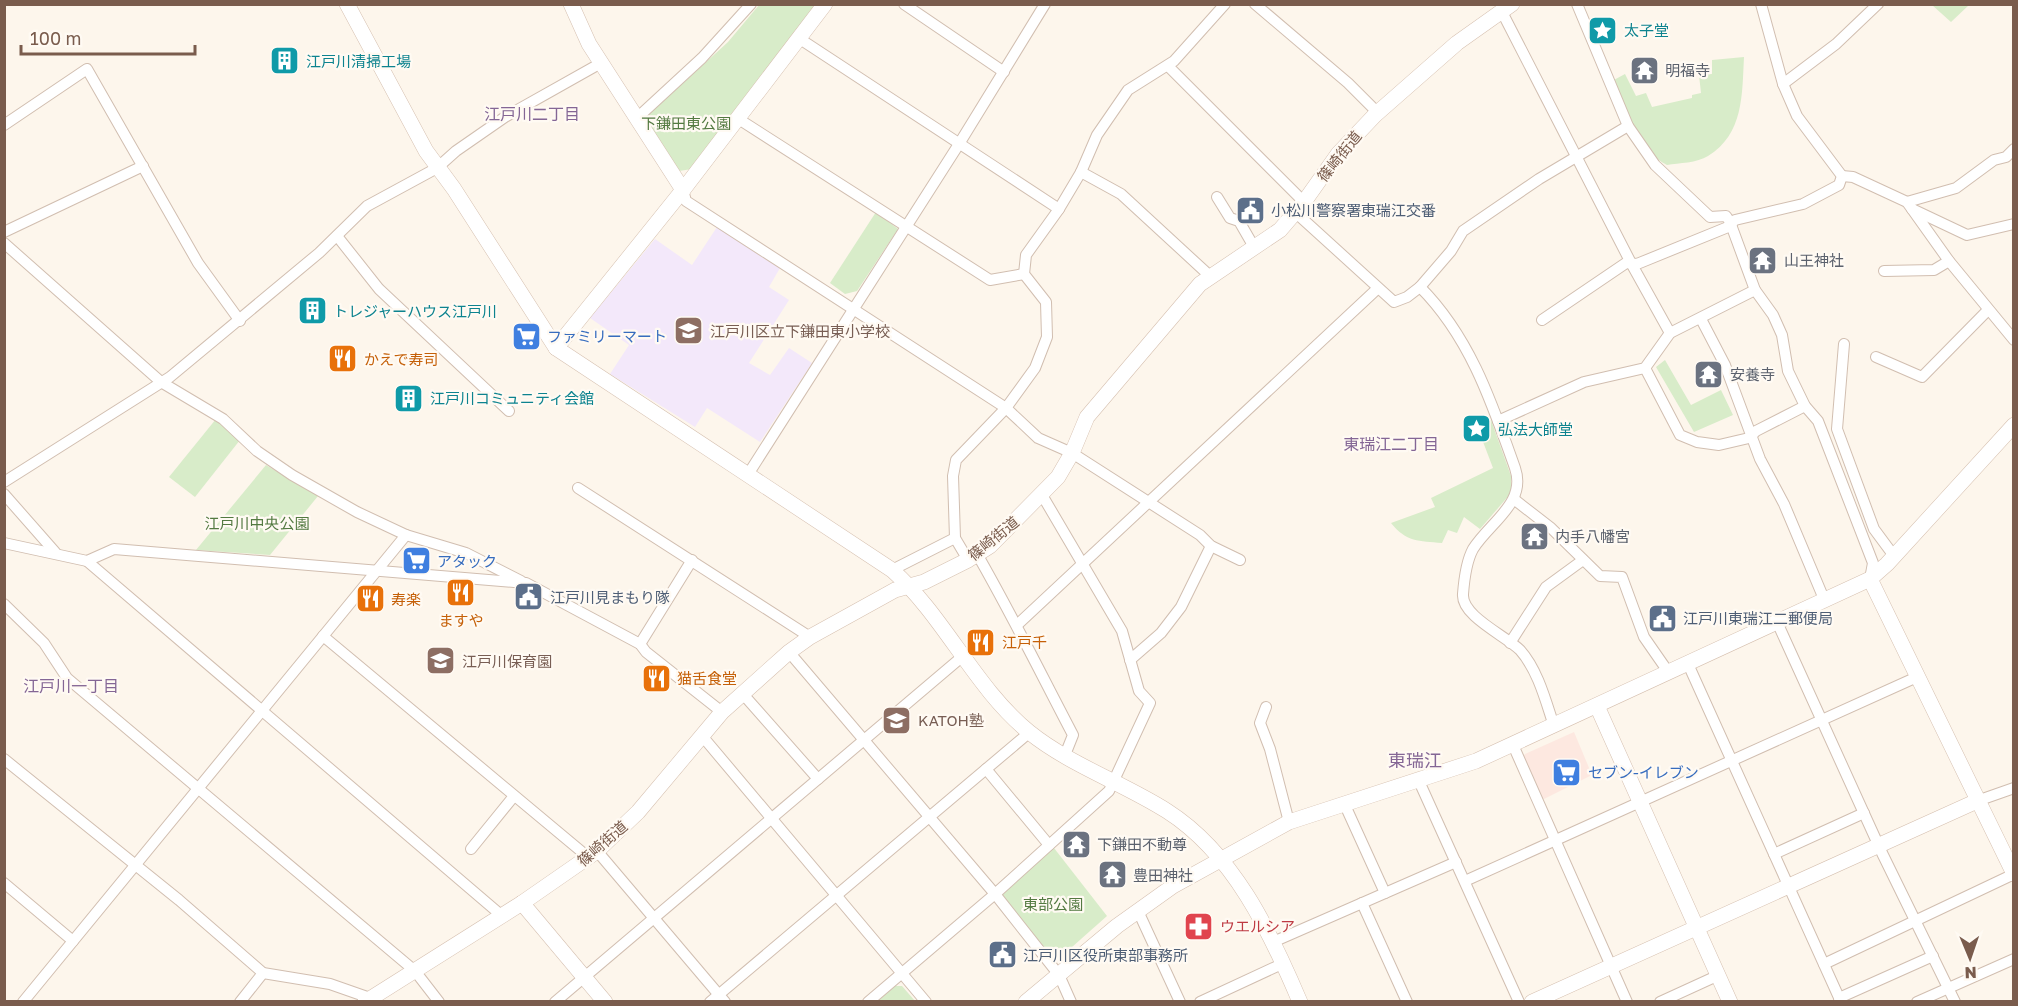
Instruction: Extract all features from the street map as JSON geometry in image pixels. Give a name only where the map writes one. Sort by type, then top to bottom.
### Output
[{"type":"street","points":[[346,4],[437,168],[454,189],[556,348],[892,570],[909,585],[987,689],[1030,732],[1065,755],[1167,811],[1194,830],[1221,857],[1273,942],[1299,1002]]},
{"type":"street","points":[[571,4],[601,63],[683,190],[686,201],[1006,408],[1038,438],[1072,453],[1200,536],[1211,546],[1240,560]]},
{"type":"street","points":[[637,118],[702,58],[751,4]]},
{"type":"street","points":[[556,348],[683,190],[825,4]]},
{"type":"street","points":[[904,4],[1004,72]]},
{"type":"street","points":[[747,476],[959,144],[1045,4]]},
{"type":"street","points":[[1065,755],[1073,735],[1035,664],[1018,624],[973,557],[955,538],[952,476],[956,460],[1006,408],[1035,368],[1047,338],[1046,302],[1024,274],[1026,255],[1059,209],[1081,172],[1097,135],[1128,90],[1168,66],[1225,4]]},
{"type":"street","points":[[1255,4],[1348,83],[1377,112]]},
{"type":"street","points":[[1577,4],[1628,126],[1655,165],[1710,217],[1726,216],[1730,222],[1755,290],[1773,315],[1782,335],[1788,371],[1805,406],[1818,421],[1873,563],[1870,579],[2013,874],[1824,964]]},
{"type":"street","points":[[1783,84],[1836,44],[1878,4]]},
{"type":"street","points":[[1765,6],[1783,84],[1797,116],[1842,176],[1853,177],[1967,235],[2013,224]]},
{"type":"street","points":[[1507,8],[1578,158],[1631,263],[1670,333]]},
{"type":"street","name":"篠崎街道","points":[[367,1000],[522,903],[593,854],[638,812],[722,712],[789,652],[810,637],[895,590],[924,582],[973,557],[996,540],[1058,477],[1072,453],[1087,417],[1200,284],[1280,230],[1338,154],[1377,112],[1457,43],[1507,8]]},
{"type":"street","points":[[800,39],[1059,209]]},
{"type":"street","points":[[7,477],[161,382],[240,321],[337,236],[367,206],[437,168],[456,151],[505,117],[601,63]]},
{"type":"street","points":[[1168,66],[1377,289],[1394,302],[1420,288],[1451,251],[1463,231],[1539,179],[1578,158],[1628,126]]},
{"type":"street","points":[[4,125],[87,69],[198,263],[240,321]]},
{"type":"street","points":[[737,118],[990,280],[1024,274]]},
{"type":"street","points":[[1909,205],[1956,188],[1995,160],[2006,157],[2013,148]]},
{"type":"street","points":[[4,232],[143,166]]},
{"type":"street","points":[[1081,172],[1121,194],[1210,276]]},
{"type":"street","points":[[1542,320],[1625,263],[1637,264],[1728,227],[1730,222],[1803,204],[1839,185],[1842,176]]},
{"type":"street","points":[[1217,197],[1230,218],[1239,221],[1254,247]]},
{"type":"street","points":[[1909,205],[1949,261],[2013,340]]},
{"type":"street","points":[[337,236],[379,289],[509,411]]},
{"type":"street","points":[[4,243],[161,382],[223,419],[257,451],[313,488],[406,535],[466,553],[640,644],[646,652],[722,712]]},
{"type":"street","points":[[1884,272],[1934,270],[1949,261]]},
{"type":"street","points":[[1420,288],[1436,303],[1471,354],[1516,472],[1518,487],[1515,500],[1486,531],[1472,552],[1463,597],[1467,609],[1521,651],[1539,683],[1554,726]]},
{"type":"street","points":[[1018,624],[1377,289]]},
{"type":"street","points":[[1498,421],[1584,382],[1645,368],[1670,333],[1755,290]]},
{"type":"street","points":[[1876,357],[1922,377],[1988,310]]},
{"type":"street","points":[[1701,319],[1725,365],[1760,459],[1784,504],[1824,599]]},
{"type":"street","points":[[1844,344],[1837,429],[1874,529],[1894,556]]},
{"type":"street","points":[[1645,368],[1680,435],[1697,442],[1719,445],[1752,434],[1805,406]]},
{"type":"street","points":[[1026,1002],[1138,911],[1221,857],[1289,822],[1476,761],[1870,579],[1894,556],[2013,425]]},
{"type":"street","points":[[578,488],[810,637]]},
{"type":"street","points":[[4,494],[55,552]]},
{"type":"street","points":[[868,1002],[995,894],[1109,791],[1150,703],[1140,691],[1122,631],[1042,495]]},
{"type":"street","points":[[1515,500],[1551,528],[1600,576],[1622,577],[1644,637],[1669,673]]},
{"type":"street","points":[[23,1002],[406,535]]},
{"type":"street","points":[[892,570],[955,538]]},
{"type":"street","points":[[4,543],[55,552],[87,561],[501,915]]},
{"type":"street","points":[[1130,660],[1161,633],[1181,607],[1211,546]]},
{"type":"street","points":[[87,561],[114,549],[526,583]]},
{"type":"street","points":[[640,644],[692,560]]},
{"type":"street","points":[[1510,643],[1546,586],[1583,560]]},
{"type":"street","points":[[4,604],[44,643],[67,678],[415,970],[439,1002]]},
{"type":"street","points":[[1777,622],[1864,813],[1955,1002]]},
{"type":"street","points":[[323,636],[514,796],[593,854],[654,918],[718,999],[836,895],[1030,732]]},
{"type":"street","points":[[789,652],[995,894],[1059,975],[1071,1002]]},
{"type":"street","points":[[555,1002],[963,656]]},
{"type":"street","points":[[1688,664],[1840,1000],[1933,956]]},
{"type":"street","points":[[1464,880],[1917,677]]},
{"type":"street","points":[[742,693],[818,779]]},
{"type":"street","points":[[1597,706],[1730,1002]]},
{"type":"street","points":[[1266,707],[1260,723],[1270,749],[1289,822]]},
{"type":"street","points":[[703,737],[926,1002]]},
{"type":"street","points":[[1513,745],[1627,1002]]},
{"type":"street","points":[[4,759],[263,973],[330,984],[367,1000]]},
{"type":"street","points":[[986,769],[1049,845]]},
{"type":"street","points":[[1418,779],[1519,1002]]},
{"type":"street","points":[[1532,1002],[1977,801],[2013,788]]},
{"type":"street","points":[[471,849],[514,796]]},
{"type":"street","points":[[1344,803],[1385,893]]},
{"type":"street","points":[[1774,854],[1864,813]]},
{"type":"street","points":[[1273,942],[1456,862]]},
{"type":"street","points":[[4,883],[73,941]]},
{"type":"street","points":[[522,903],[605,1002]]},
{"type":"street","points":[[1362,903],[1407,1002]]},
{"type":"street","points":[[1138,911],[1180,1002]]},
{"type":"street","points":[[1917,1002],[2013,959]]},
{"type":"street","points":[[1200,1002],[1284,963]]},
{"type":"street","points":[[240,1002],[263,973]]},
{"type":"street","points":[[1660,1002],[1719,975]]},
{"type":"shaded area","name":"江戸川区立下鎌田東小学校","points":[[717,227],[780,268],[769,287],[789,300],[749,363],[770,375],[789,348],[812,363],[760,442],[707,408],[695,427],[610,374],[629,345],[590,318],[655,239],[692,265]]},
{"type":"shaded area","points":[[1574,732],[1592,775],[1544,799],[1540,798],[1522,759],[1525,754]]},
{"type":"green space","name":"下鎌田東公園","points":[[759,5],[818,5],[692,169],[679,171],[645,118],[728,42]]},
{"type":"green space","points":[[1932,5],[1969,5],[1951,22]]},
{"type":"green space","points":[[1744,57],[1743,85],[1735,125],[1720,147],[1708,156],[1693,161],[1667,165],[1657,158],[1640,139],[1612,81],[1625,74],[1636,96],[1646,93],[1652,107],[1692,98],[1692,95],[1701,93],[1699,75],[1712,74],[1712,60]]},
{"type":"green space","points":[[876,212],[898,229],[857,291],[845,294],[830,283]]},
{"type":"green space","points":[[1665,360],[1691,405],[1721,390],[1733,415],[1694,432],[1656,367]]},
{"type":"green space","points":[[216,419],[240,440],[195,497],[169,477]]},
{"type":"green space","points":[[1491,420],[1511,476],[1511,493],[1480,529],[1464,517],[1457,533],[1448,530],[1442,543],[1420,541],[1402,534],[1391,523],[1435,507],[1431,498],[1493,468],[1477,426]]},
{"type":"green space","name":"江戸川中央公園","points":[[266,465],[318,496],[270,555],[196,550]]},
{"type":"green space","name":"東部公園","points":[[1054,848],[1107,916],[1054,963],[1002,895],[1004,890]]},
{"type":"green space","points":[[895,986],[902,986],[915,1001],[878,1001]]},
{"type":"place","name":"太子堂","points":[[1603,30]]},
{"type":"place","name":"江戸川清掃工場","points":[[285,61]]},
{"type":"place","name":"明福寺","points":[[1644,70]]},
{"type":"place","name":"小松川警察署東瑞江交番","points":[[1250,210]]},
{"type":"place","name":"山王神社","points":[[1763,260]]},
{"type":"place","name":"トレジャーハウス江戸川","points":[[312,311]]},
{"type":"place","name":"江戸川区立下鎌田東小学校","points":[[689,331]]},
{"type":"place","name":"ファミリーマート","points":[[526,336]]},
{"type":"place","name":"かえで寿司","points":[[343,359]]},
{"type":"place","name":"安養寺","points":[[1709,374]]},
{"type":"place","name":"江戸川コミュニティ会館","points":[[409,398]]},
{"type":"place","name":"弘法大師堂","points":[[1477,429]]},
{"type":"place","name":"内手八幡宮","points":[[1534,536]]},
{"type":"place","name":"アタック","points":[[416,561]]},
{"type":"place","name":"ますや","points":[[461,593]]},
{"type":"place","name":"江戸川見まもり隊","points":[[529,597]]},
{"type":"place","name":"寿楽","points":[[370,599]]},
{"type":"place","name":"江戸川東瑞江二郵便局","points":[[1662,618]]},
{"type":"place","name":"江戸千","points":[[981,642]]},
{"type":"place","name":"江戸川保育園","points":[[441,661]]},
{"type":"place","name":"猫舌食堂","points":[[656,678]]},
{"type":"place","name":"KATOH塾","points":[[897,720]]},
{"type":"place","name":"セブン-イレブン","points":[[1567,772]]},
{"type":"place","name":"下鎌田不動尊","points":[[1076,844]]},
{"type":"place","name":"豊田神社","points":[[1112,875]]},
{"type":"place","name":"ウエルシア","points":[[1199,926]]},
{"type":"place","name":"江戸川区役所東部事務所","points":[[1002,955]]},
{"type":"district","name":"江戸川二丁目","points":[[532,114]]},
{"type":"district","name":"東瑞江二丁目","points":[[1391,444]]},
{"type":"district","name":"江戸川一丁目","points":[[71,686]]},
{"type":"district","name":"東瑞江","points":[[1415,760]]}]
